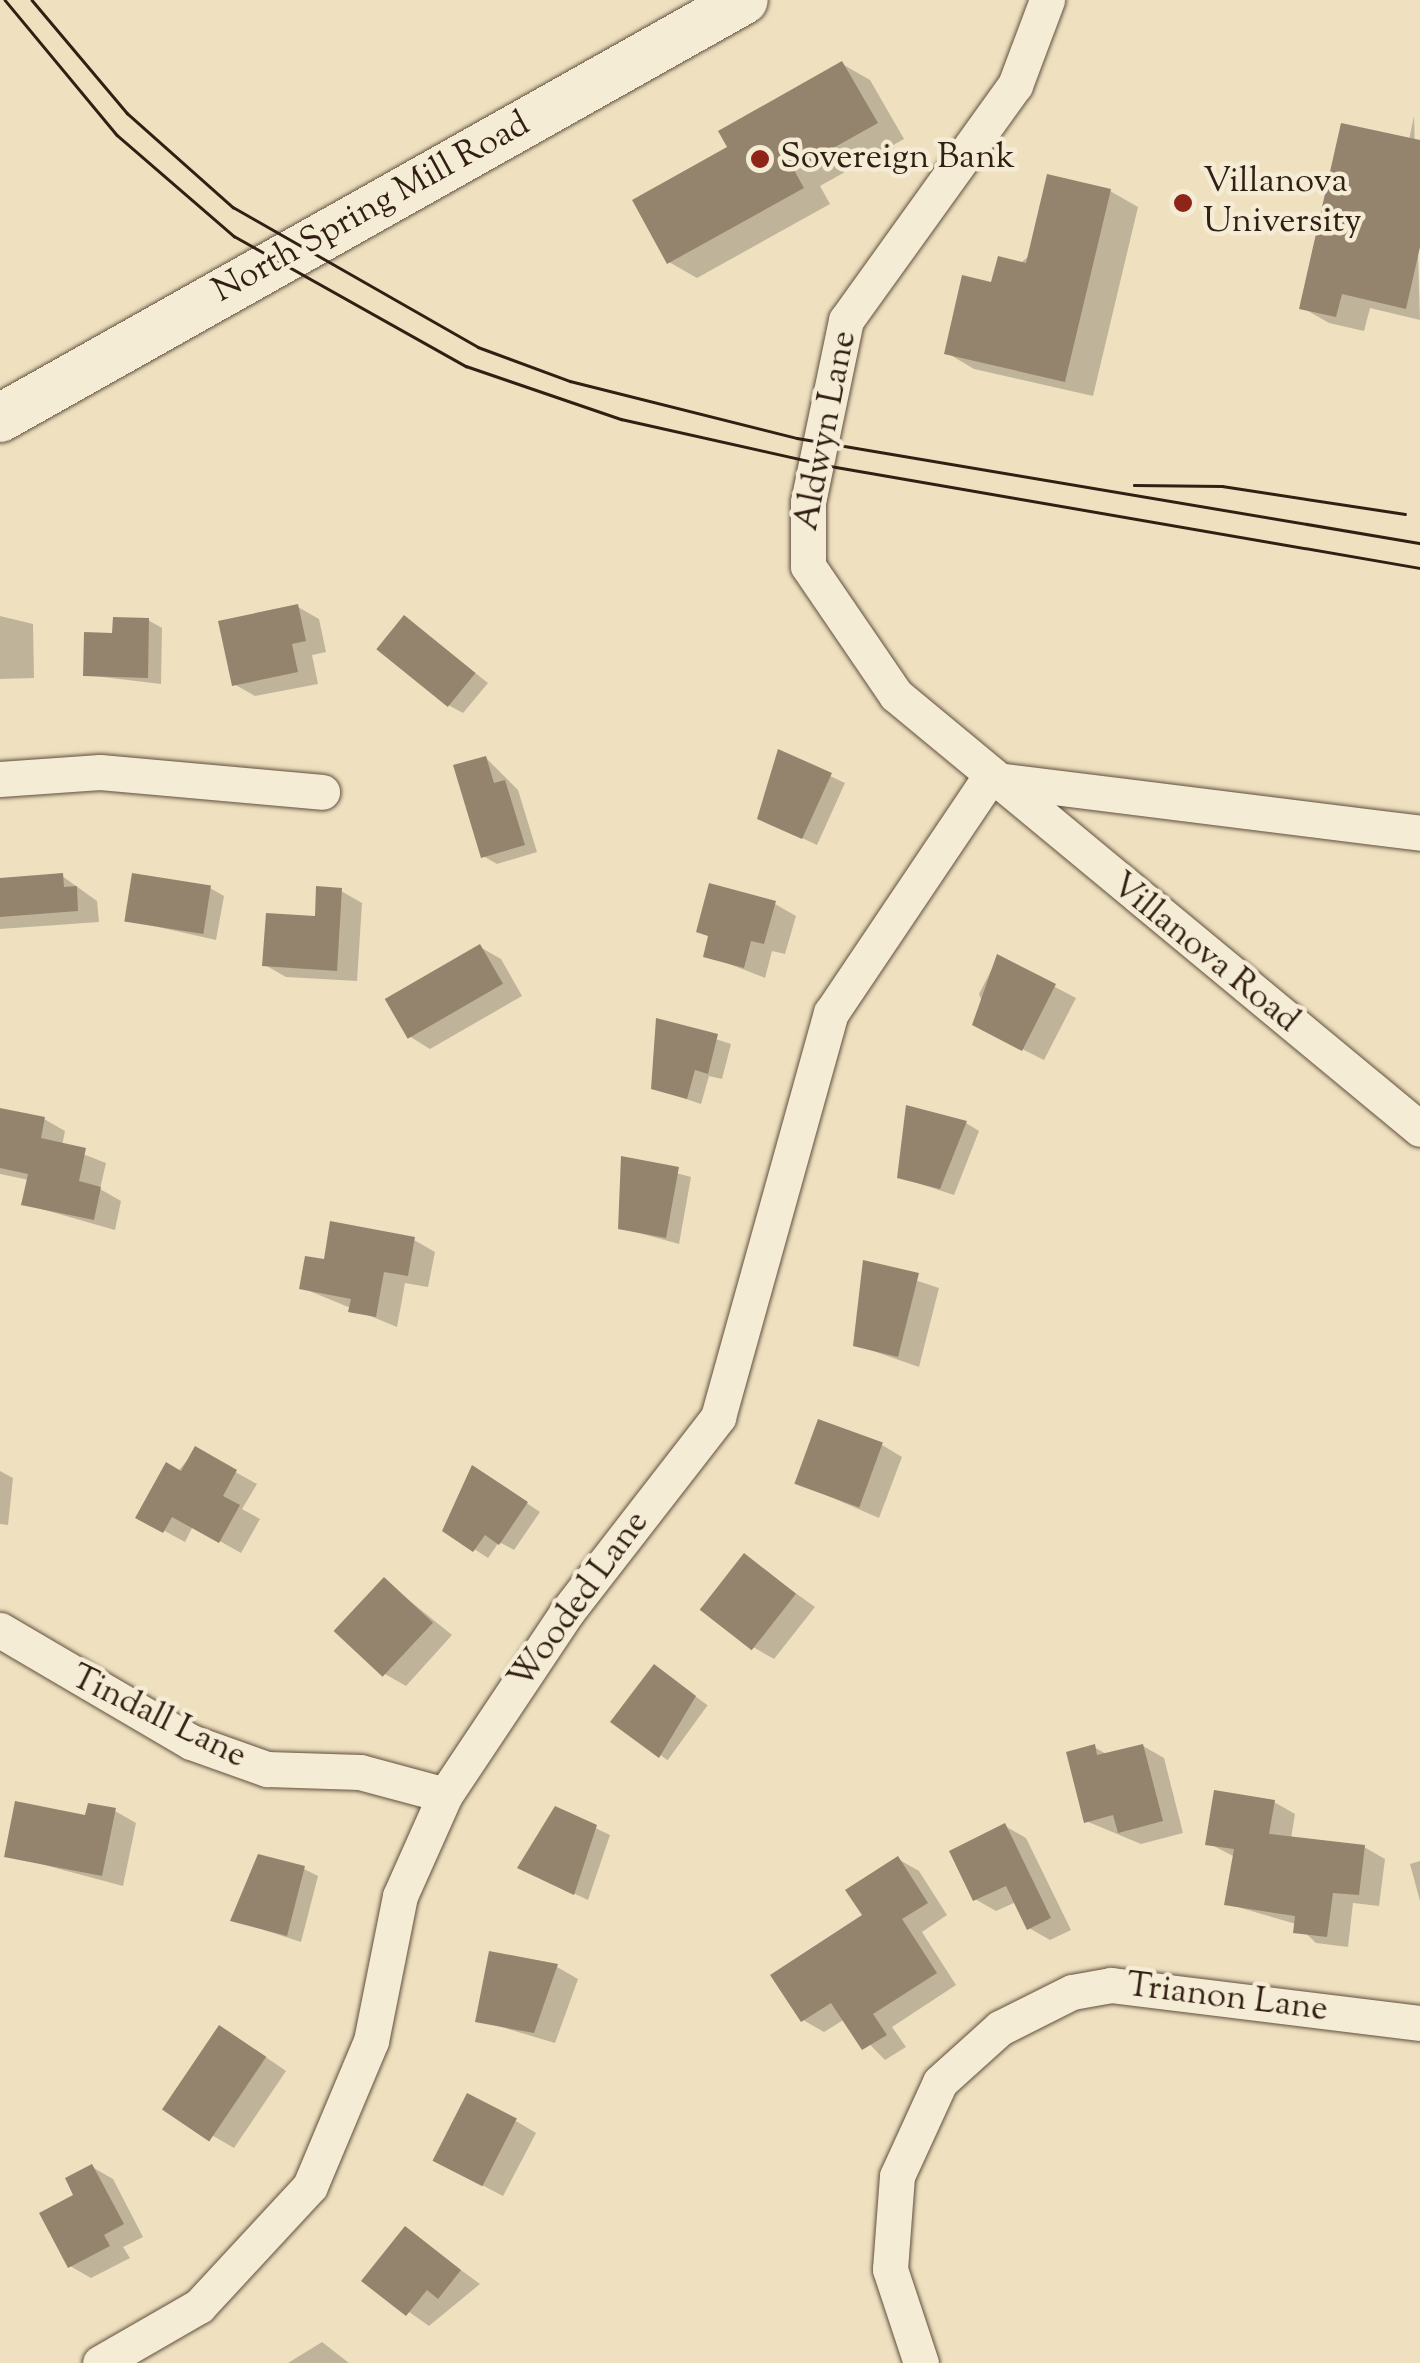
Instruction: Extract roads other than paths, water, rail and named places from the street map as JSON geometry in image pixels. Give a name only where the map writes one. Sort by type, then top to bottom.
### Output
[{"type":"main road","name":"North Spring Mill Road","points":[[0,418],[731,4]]},
{"type":"street","name":"Aldwyn Lane","points":[[988,779],[896,695],[830,604],[804,544],[846,320],[1014,85],[1047,0]]},
{"type":"street","points":[[0,779],[100,772],[322,792]]},
{"type":"street","points":[[988,779],[1420,833]]},
{"type":"street","name":"Villanova Road","points":[[988,779],[1420,1129]]},
{"type":"street","name":"Wooded Lane","points":[[100,2363],[199,2306],[310,2186],[371,2041],[400,1896],[445,1795],[567,1612],[718,1416],[831,1013],[988,779]]},
{"type":"street","name":"Tindall Lane","points":[[0,1630],[191,1742],[267,1769],[360,1772],[445,1795]]},
{"type":"street","name":"Trianon Lane","points":[[921,2363],[890,2270],[897,2176],[940,2082],[1000,2028],[1054,1999],[1111,1985],[1420,2023]]},
{"type":"tram line","points":[[5,0],[117,135],[234,236],[466,366],[621,419],[836,467],[1420,568]]},
{"type":"tram line","points":[[32,0],[127,113],[233,207],[478,347],[570,381],[797,438],[1420,543]]},
{"type":"tram line","points":[[1134,485],[1222,486],[1405,514]]},
{"type":"place","name":"Sovereign Bank","points":[[760,159]]},
{"type":"place","name":"Villanova University","points":[[1183,203]]}]
